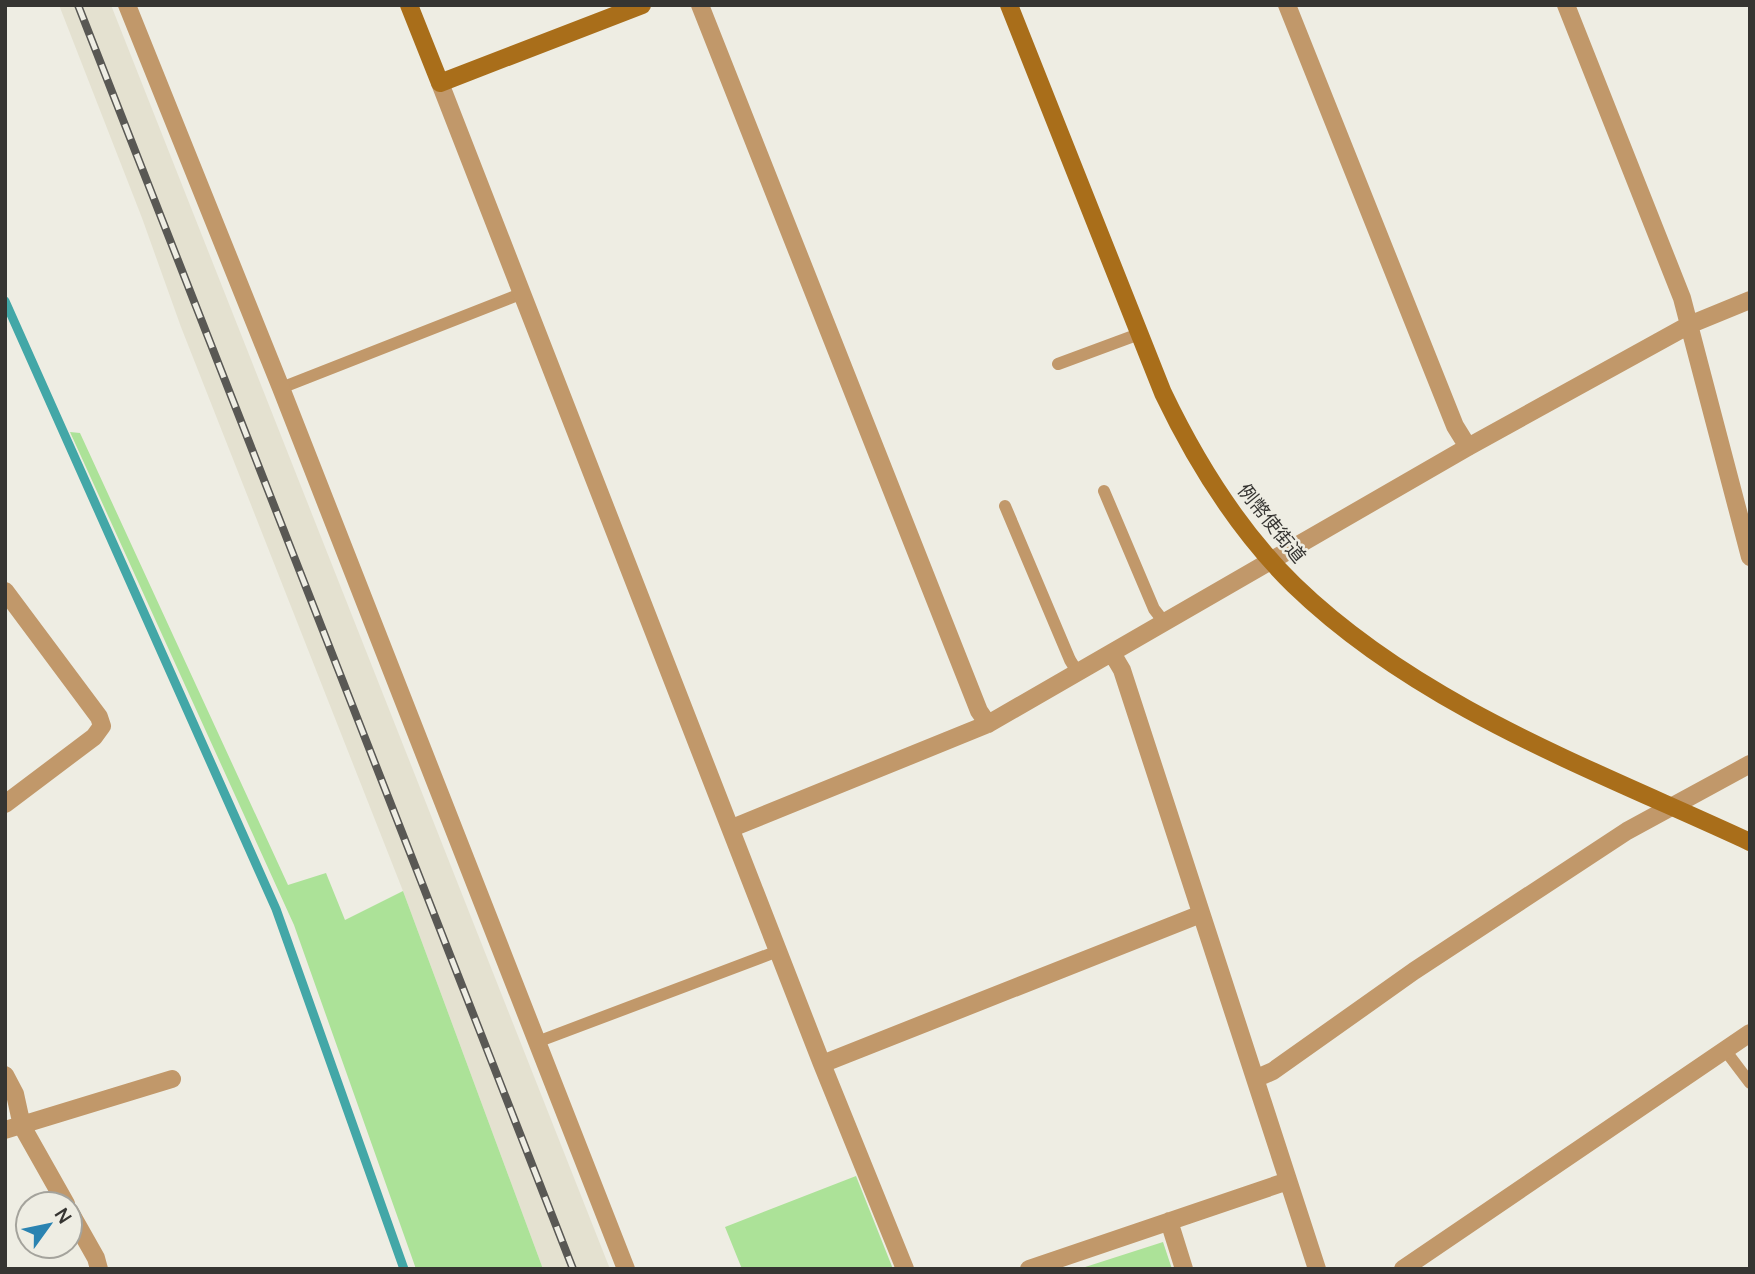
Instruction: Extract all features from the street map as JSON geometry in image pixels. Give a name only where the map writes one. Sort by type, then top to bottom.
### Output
[{"type":"main road","points":[[410,5],[440,83],[642,5]]},
{"type":"main road","name":"例幣使街道","points":[[1009,5],[1163,393],[1185,437],[1241,521],[1272,560],[1295,585],[1359,640],[1440,695],[1507,730],[1750,842]]},
{"type":"street","points":[[127,5],[281,388],[626,1269]]},
{"type":"street","points":[[700,5],[979,711],[988,724]]},
{"type":"street","points":[[1287,5],[1455,426],[1468,447]]},
{"type":"street","points":[[1566,5],[1677,285],[1750,557]]},
{"type":"street","points":[[440,83],[822,1064],[905,1269]]},
{"type":"street","points":[[732,828],[988,724],[1468,447],[1689,325],[1750,300]]},
{"type":"street","points":[[5,804],[94,737],[102,726],[99,717],[8,601]]},
{"type":"street","points":[[1112,653],[1122,670],[1317,1269]]},
{"type":"street","points":[[1257,1078],[1273,1071],[1414,971],[1627,831],[1750,764]]},
{"type":"street","points":[[822,1064],[1200,914]]},
{"type":"street","points":[[1403,1269],[1750,1033]]},
{"type":"street","points":[[5,1075],[15,1094],[14,1128],[56,1190]]},
{"type":"street","points":[[14,1128],[172,1079]]},
{"type":"street","points":[[1029,1269],[1288,1181]]},
{"type":"street","points":[[1169,1222],[1184,1269]]},
{"type":"street","points":[[84,1237],[99,1269]]},
{"type":"lane","points":[[281,388],[523,293]]},
{"type":"lane","points":[[1058,364],[1139,334]]},
{"type":"lane","points":[[1104,491],[1154,609],[1164,622]]},
{"type":"lane","points":[[1005,506],[1070,660],[1078,673]]},
{"type":"lane","points":[[537,1042],[778,951]]},
{"type":"lane","points":[[1725,1049],[1750,1083]]},
{"type":"shaded area","points":[[59,5],[111,5],[610,1269],[543,1269],[403,891],[181,327],[142,218]]},
{"type":"green space","points":[[70,432],[80,433],[288,885],[326,873],[345,920],[403,891],[543,1269],[416,1269],[294,925]]},
{"type":"green space","points":[[856,1176],[893,1269],[742,1269],[725,1227]]},
{"type":"green space","points":[[1163,1242],[1172,1269],[1079,1269]]},
{"type":"waterway","points":[[5,301],[276,909],[404,1269]]},
{"type":"railway","points":[[78,5],[573,1269]]}]
